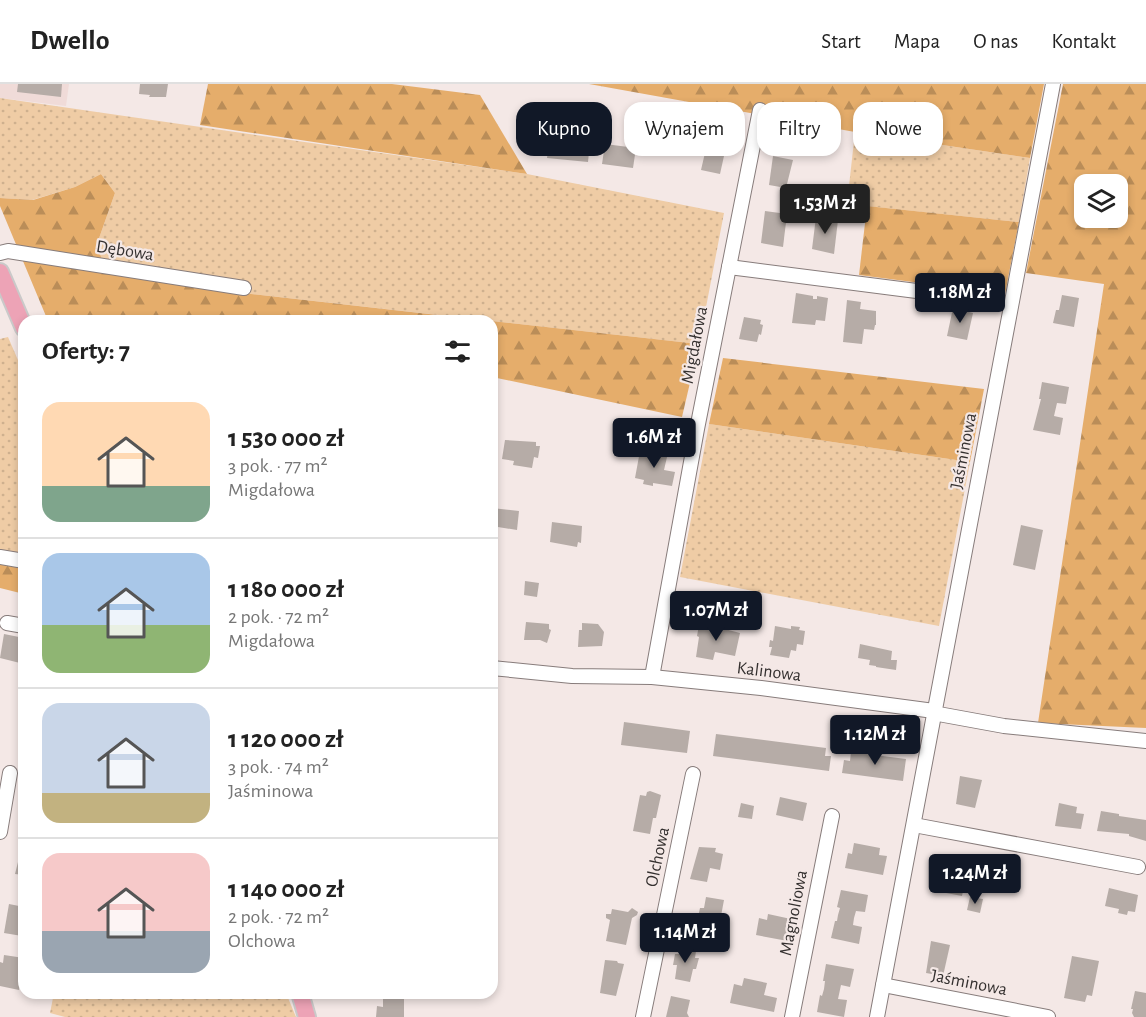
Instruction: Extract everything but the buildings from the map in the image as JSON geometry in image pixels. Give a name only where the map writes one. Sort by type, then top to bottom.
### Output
[{"type":"main road","points":[[0,272],[18,315]]},
{"type":"main road","points":[[302,999],[307,1017]]},
{"type":"street","name":"Jaśminowa","points":[[877,1017],[1053,84]]},
{"type":"street","name":"Migdałowa","points":[[652,677],[697,429],[757,125]]},
{"type":"street","name":"Dębowa","points":[[0,253],[8,251],[244,288]]},
{"type":"street","points":[[729,267],[940,294]]},
{"type":"street","points":[[0,557],[18,560]]},
{"type":"street","points":[[7,623],[18,625]]},
{"type":"street","name":"Kalinowa","points":[[498,669],[572,676],[652,677],[761,688],[933,712],[1004,726],[1146,741]]},
{"type":"street","points":[[0,831],[10,773]]},
{"type":"street","name":"Olchowa","points":[[643,1017],[693,774]]},
{"type":"street","name":"Magnoliowa","points":[[792,1017],[832,816]]},
{"type":"street","points":[[914,825],[1138,867]]},
{"type":"street","name":"Jaśminowa","points":[[883,985],[1048,1017]]},
{"type":"shaded area","points":[[0,84],[69,84],[66,106],[0,98]]},
{"type":"shaded area","points":[[0,98],[527,174],[724,213],[699,344],[498,322],[498,315],[439,315],[251,294],[106,273],[97,244],[115,193],[101,174],[75,187],[32,200],[0,198]]},
{"type":"shaded area","points":[[943,145],[1030,158],[1019,222],[847,204],[853,150],[853,156],[943,156]]},
{"type":"shaded area","points":[[8,337],[18,360],[18,555],[0,551],[0,339]]},
{"type":"shaded area","points":[[709,424],[970,462],[939,626],[680,577]]},
{"type":"shaded area","points":[[53,999],[288,999],[296,1017],[65,1017],[50,1013]]},
{"type":"green space","points":[[208,84],[392,84],[480,95],[527,174],[200,125]]},
{"type":"green space","points":[[589,84],[1044,84],[1030,158],[943,145],[943,102],[853,102],[853,132],[841,129],[841,102],[757,102],[757,114],[745,112],[745,102],[689,102]]},
{"type":"green space","points":[[1063,84],[1146,84],[1146,728],[1038,723],[1104,284],[1026,273]]},
{"type":"green space","points":[[101,174],[115,193],[97,244],[106,273],[251,294],[438,315],[45,315],[0,206],[0,198],[33,200],[75,187]]},
{"type":"green space","points":[[867,206],[1019,222],[1005,294],[859,275]]},
{"type":"green space","points":[[498,322],[699,344],[682,417],[498,378]]},
{"type":"green space","points":[[723,358],[984,389],[970,462],[709,424]]},
{"type":"green space","points":[[0,564],[18,567],[18,592],[0,588]]}]
